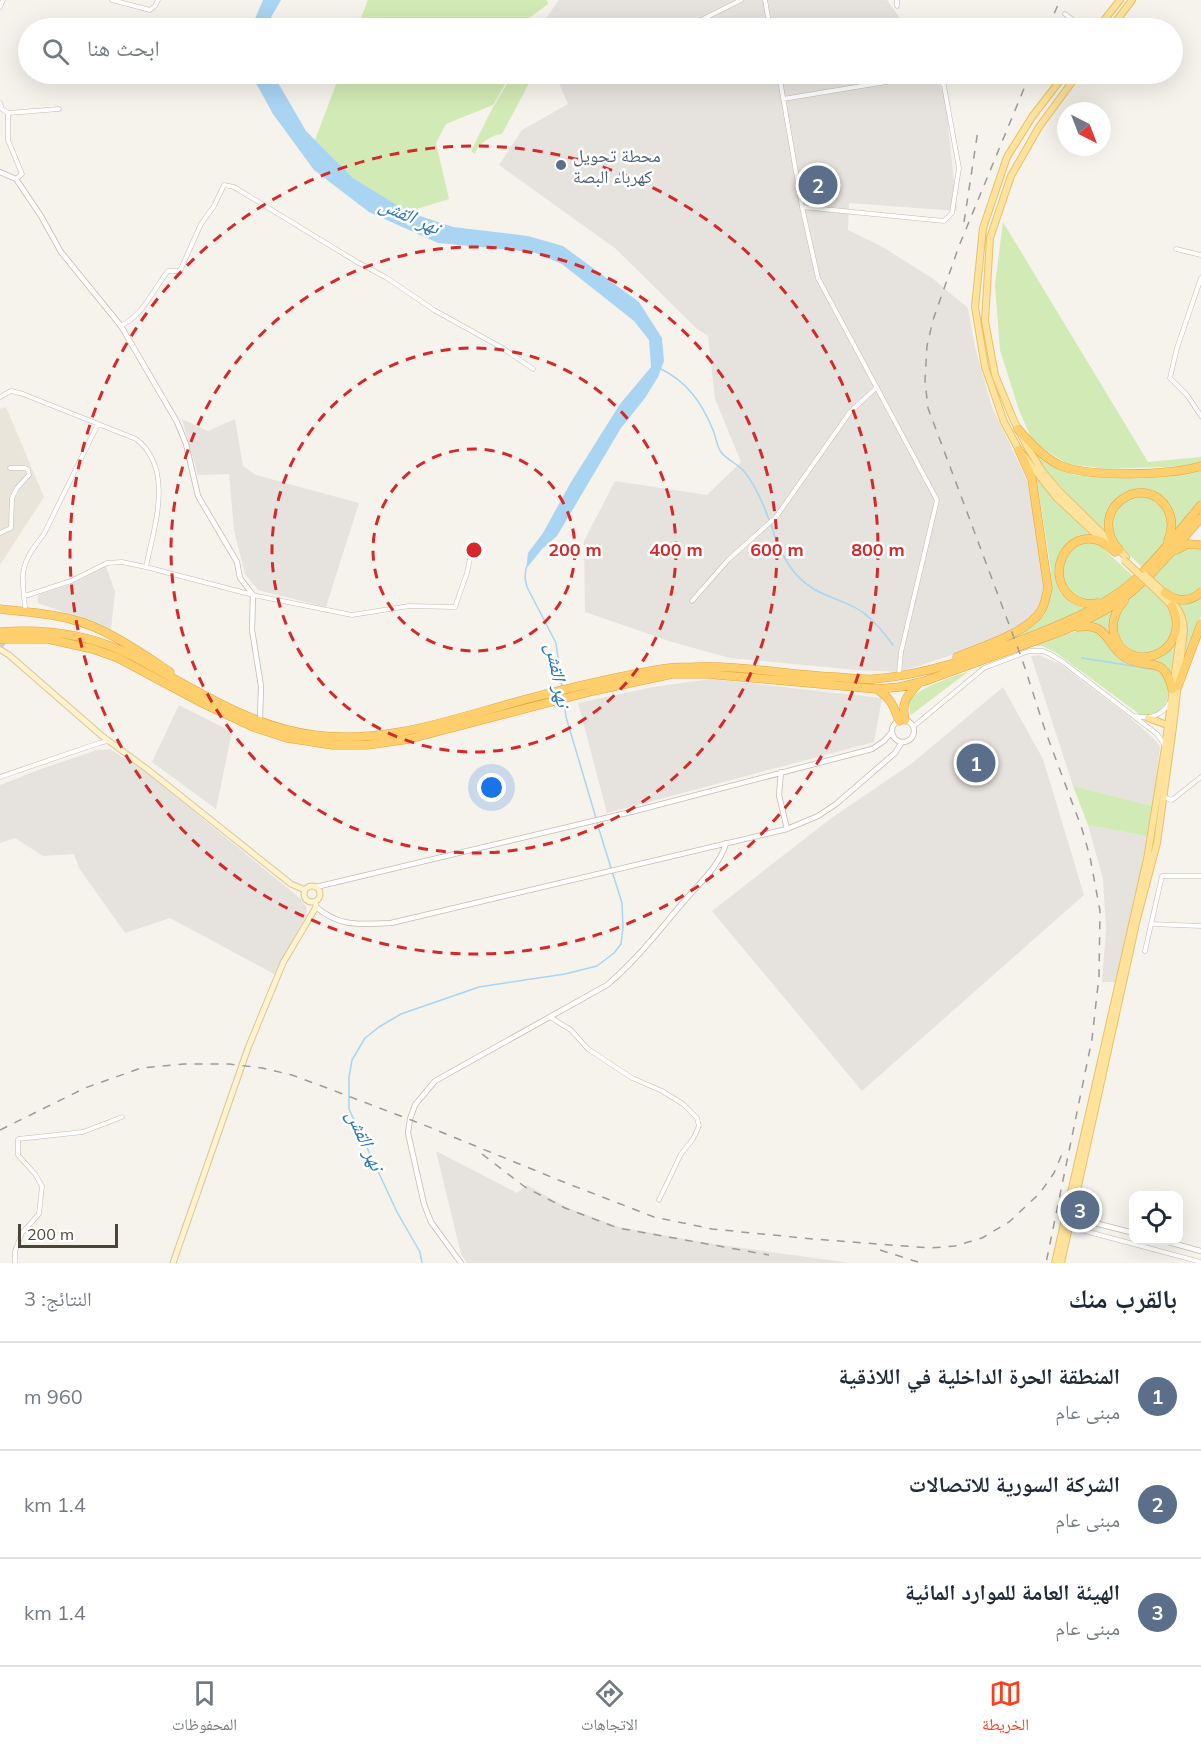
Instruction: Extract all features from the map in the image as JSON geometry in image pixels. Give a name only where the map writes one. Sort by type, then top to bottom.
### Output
[{"type":"highway","points":[[1018,429],[1041,454],[1078,471],[1166,472],[1201,466]]},
{"type":"highway","points":[[941,666],[1025,627],[1042,610],[1048,588],[1032,479],[1019,450]]},
{"type":"highway","points":[[1117,551],[1109,535],[1110,514],[1122,498],[1140,493],[1158,499],[1170,515],[1172,525],[1170,536],[1161,552]]},
{"type":"highway","points":[[1,644],[11,639],[48,639],[93,649],[118,658],[202,703],[253,727],[287,738],[333,745],[367,745],[409,739],[521,705],[667,668],[719,666],[872,679],[941,666],[989,652],[1061,624],[1111,598],[1136,578],[1201,505]]},
{"type":"highway","points":[[1172,606],[1177,621],[1177,632],[1167,649],[1159,654],[1134,656],[1126,651],[1116,639],[1113,620],[1119,606],[1201,518]]},
{"type":"highway","points":[[1111,598],[1095,604],[1076,600],[1062,587],[1058,575],[1061,557],[1078,542],[1100,541],[1117,551]]},
{"type":"highway","points":[[1161,563],[1184,545],[1192,543],[1201,545]]},
{"type":"highway","points":[[592,687],[672,674],[707,674],[877,689],[900,687],[919,683],[1065,630],[1115,604],[1142,582]]},
{"type":"highway","points":[[1159,590],[1175,599],[1182,600],[1192,598],[1201,592]]},
{"type":"highway","points":[[0,609],[70,619],[96,628],[130,646],[216,702]]},
{"type":"highway","points":[[1175,687],[1201,624]]},
{"type":"highway","points":[[1065,630],[1087,625],[1096,627],[1103,631],[1120,654],[1127,659],[1163,669],[1175,687]]},
{"type":"highway","points":[[0,632],[56,633],[93,640],[121,650],[216,702],[260,722],[286,730],[316,735],[346,738],[388,734],[521,705]]},
{"type":"highway","points":[[902,721],[902,708],[905,700],[919,683]]},
{"type":"highway","points":[[877,689],[889,698],[902,721]]},
{"type":"main road","points":[[1106,18],[1120,0]]},
{"type":"main road","points":[[1118,18],[1132,0]]},
{"type":"main road","points":[[1057,84],[1032,117],[1007,157],[983,228],[975,306],[985,367],[1004,422],[1019,450],[1056,497],[1117,551]]},
{"type":"main road","points":[[1061,1263],[1137,919],[1157,843],[1175,687],[1183,642],[1183,619],[1179,608],[1125,559],[1059,490],[1034,458],[1018,429],[995,375],[985,321],[990,238],[1011,176],[1039,127],[1071,84]]},
{"type":"main road","points":[[1054,1263],[1147,859],[1170,726],[1170,700],[1175,687],[1179,630],[1177,616],[1172,606],[1159,590]]},
{"type":"main road","points":[[1,644],[9,655],[109,741],[291,884],[305,890]]},
{"type":"main road","points":[[1148,718],[1170,726]]},
{"type":"main road","points":[[173,1263],[248,1048],[283,963],[320,896],[320,891],[316,887],[311,886],[305,890]]},
{"type":"main road","points":[[305,890],[308,900],[316,904]]},
{"type":"street","points":[[0,7],[3,0]]},
{"type":"street","points":[[112,0],[150,10],[158,0]]},
{"type":"street","points":[[705,18],[741,0]]},
{"type":"street","points":[[765,0],[768,18]]},
{"type":"street","points":[[897,0],[897,6]]},
{"type":"street","points":[[1065,15],[1069,18]]},
{"type":"street","points":[[780,84],[802,207],[818,278],[937,500],[901,652],[899,675]]},
{"type":"street","points":[[783,99],[874,84]]},
{"type":"street","points":[[802,207],[944,221],[952,213],[959,168],[942,84]]},
{"type":"street","points":[[0,103],[2,109],[8,113],[59,109]]},
{"type":"street","points":[[8,113],[8,140],[21,174],[16,179]]},
{"type":"street","points":[[0,172],[16,179],[41,216],[61,252],[122,326],[177,422],[186,444],[198,496],[237,562],[240,578],[253,595],[252,630],[261,686],[260,722]]},
{"type":"street","points":[[122,326],[131,321],[147,304],[168,271],[180,271],[201,224],[214,206],[225,184],[254,198],[387,278],[434,310],[504,349],[533,369]]},
{"type":"street","points":[[1176,249],[1201,255]]},
{"type":"street","points":[[1201,278],[1177,348],[1170,378],[1187,395],[1201,416]]},
{"type":"street","points":[[692,601],[728,560],[776,517],[850,412],[877,387]]},
{"type":"street","points":[[0,396],[11,391],[22,394],[136,439],[143,445],[152,461],[159,483],[159,504],[146,567]]},
{"type":"street","points":[[25,613],[22,581],[24,566],[44,534],[98,424]]},
{"type":"street","points":[[0,533],[11,528],[12,498],[17,488],[29,475],[25,468],[10,468]]},
{"type":"street","points":[[25,596],[71,581],[108,563],[122,562],[253,595],[352,615],[409,606],[455,607],[467,573],[473,544]]},
{"type":"street","points":[[913,727],[984,668],[1029,651],[1043,651],[1081,675],[1157,734],[1165,748]]},
{"type":"street","points":[[1130,713],[1148,718],[1159,714],[1168,706],[1170,700]]},
{"type":"street","points":[[316,887],[605,818],[872,749],[884,741],[892,732],[894,725],[902,721],[913,727]]},
{"type":"street","points":[[892,732],[894,738],[902,742],[908,741],[913,736],[913,727]]},
{"type":"street","points":[[0,777],[109,741]]},
{"type":"street","points":[[316,904],[328,918],[340,922],[391,923],[787,828],[818,816],[836,804],[896,753],[902,742]]},
{"type":"street","points":[[781,772],[779,795],[787,828]]},
{"type":"street","points":[[1163,797],[1172,800],[1201,777]]},
{"type":"street","points":[[461,1263],[432,1222],[424,1204],[408,1133],[415,1105],[435,1081],[607,985],[628,967],[720,858],[726,843]]},
{"type":"street","points":[[1145,951],[1162,876],[1201,876]]},
{"type":"street","points":[[1151,924],[1201,926]]},
{"type":"street","points":[[550,1017],[571,1030],[588,1049],[632,1078],[662,1091],[683,1104],[697,1118],[699,1126],[693,1139],[681,1154],[659,1200]]},
{"type":"street","points":[[15,1263],[15,1251],[22,1233],[39,1214],[42,1186],[35,1174],[18,1155],[18,1140],[83,1132],[122,1117]]},
{"type":"street","points":[[1071,1217],[1129,1232]]},
{"type":"street","points":[[1069,1227],[1189,1261],[1201,1262]]},
{"type":"street","points":[[1179,1245],[1201,1251]]},
{"type":"shaded area","points":[[559,0],[887,0],[900,18],[546,18]]},
{"type":"shaded area","points":[[559,84],[939,84],[945,95],[957,211],[849,203],[848,230],[881,246],[932,278],[968,308],[975,347],[992,407],[1027,480],[1052,576],[1053,601],[1033,624],[964,651],[900,672],[730,658],[672,642],[585,612],[584,541],[615,481],[707,495],[741,462],[715,399],[708,336],[697,329],[616,249],[499,165],[522,130],[568,104]]},
{"type":"shaded area","points":[[6,407],[44,497],[0,565],[0,409]]},
{"type":"shaded area","points":[[182,419],[208,431],[235,419],[243,466],[256,475],[359,503],[326,607],[258,590],[245,574],[234,530],[229,474],[198,475]]},
{"type":"shaded area","points":[[106,566],[115,592],[111,629],[38,603],[38,595],[72,584]]},
{"type":"shaded area","points":[[1039,655],[1060,664],[1127,715],[1155,740],[1160,747],[1153,806],[1073,786],[1031,656]]},
{"type":"shaded area","points":[[711,679],[882,698],[874,742],[607,813],[578,703],[653,687]]},
{"type":"shaded area","points":[[1003,687],[1043,759],[1084,895],[862,1091],[712,911],[830,819],[911,764]]},
{"type":"shaded area","points":[[179,705],[232,732],[216,809],[152,762]]},
{"type":"shaded area","points":[[110,749],[143,770],[301,899],[307,908],[306,916],[274,974],[170,918],[125,933],[79,868],[74,854],[43,856],[15,838],[0,843],[0,785],[97,750]]},
{"type":"shaded area","points":[[1088,825],[1147,836],[1115,982],[1102,982],[1106,929],[1103,879]]},
{"type":"shaded area","points":[[436,1151],[517,1193],[527,1185],[566,1207],[619,1227],[707,1243],[851,1263],[467,1263],[461,1254]]},
{"type":"green space","points":[[368,0],[547,0],[548,4],[529,18],[361,18]]},
{"type":"green space","points":[[336,84],[505,84],[493,105],[446,124],[436,143],[449,199],[407,212],[353,178],[315,140]]},
{"type":"green space","points":[[507,84],[529,84],[502,134],[486,141],[475,154],[471,151]]},
{"type":"green space","points":[[1003,222],[1148,462],[1201,457],[1201,462],[1187,466],[1108,469],[1067,464],[1033,442],[1019,410],[1000,350],[995,285]]},
{"type":"green space","points":[[1033,451],[1055,467],[1074,475],[1095,477],[1171,475],[1201,471],[1201,500],[1174,532],[1170,508],[1160,495],[1149,490],[1138,489],[1127,492],[1110,508],[1106,520],[1106,534],[1058,484]]},
{"type":"green space","points":[[1036,475],[1058,503],[1091,536],[1062,552],[1058,559],[1055,577],[1059,590],[1068,600],[1087,608],[986,649],[1036,624],[1045,614],[1049,604],[1051,570]]},
{"type":"green space","points":[[1145,495],[1158,502],[1166,514],[1168,527],[1162,545],[1142,567],[1121,547],[1111,529],[1114,510],[1129,497]]},
{"type":"green space","points":[[1085,542],[1097,543],[1133,576],[1113,592],[1097,600],[1081,600],[1072,594],[1061,580],[1067,557]]},
{"type":"green space","points":[[1187,547],[1201,548],[1201,587],[1185,598],[1170,594],[1153,577],[1177,552]]},
{"type":"green space","points":[[1146,585],[1169,607],[1174,623],[1167,643],[1149,653],[1138,653],[1128,648],[1120,637],[1117,624],[1122,606]]},
{"type":"green space","points":[[1201,596],[1201,616],[1185,656],[1186,622],[1179,603]]},
{"type":"green space","points":[[1113,609],[1111,629],[1129,656],[1164,654],[1176,642],[1171,676],[1168,669],[1127,658],[1098,626],[1087,623]]},
{"type":"green space","points":[[1089,627],[1164,673],[1168,696],[1158,712],[1142,716],[1055,652],[1042,646],[1032,646]]},
{"type":"green space","points":[[969,671],[911,715],[910,701],[920,691]]},
{"type":"green space","points":[[1073,786],[1153,806],[1147,836],[1088,825]]},
{"type":"water","points":[[263,0],[281,0],[271,18],[255,18]]},
{"type":"water","points":[[256,84],[279,84],[306,131],[353,178],[408,212],[453,227],[528,236],[563,246],[639,302],[662,338],[664,361],[658,377],[645,398],[621,428],[557,536],[542,549],[526,569],[528,553],[543,533],[571,482],[620,404],[651,367],[649,340],[634,321],[562,264],[533,252],[438,243],[369,212],[314,170],[273,114]]},
{"type":"waterway","points":[[659,368],[678,379],[698,402],[709,420],[720,450],[747,475],[769,520]]},
{"type":"waterway","points":[[771,524],[786,561],[806,584],[847,603],[869,617],[893,645]]},
{"type":"waterway","name":"نهر القش","points":[[526,568],[527,587],[556,643],[562,688]]},
{"type":"waterway","points":[[1082,658],[1158,670]]},
{"type":"waterway","name":"نهر القش","points":[[564,701],[566,717],[596,818]]},
{"type":"waterway","name":"نهر القش","points":[[422,1263],[420,1252],[397,1212],[349,1109],[349,1077],[352,1060],[365,1038],[401,1014],[479,987],[565,974],[597,966],[614,953],[621,944],[622,903],[597,823]]},
{"type":"tunnel","points":[[0,643],[5,647]]},
{"type":"railway","points":[[1052,18],[1060,0]]},
{"type":"railway","points":[[1026,84],[959,246],[933,320],[927,346],[925,381],[928,408],[1022,659],[1045,730],[1082,829],[1090,857],[1100,911],[1099,976],[1092,1039],[1046,1263]]},
{"type":"railway","points":[[964,222],[978,130]]},
{"type":"railway","points":[[0,1130],[85,1088],[141,1068],[184,1064],[229,1064],[262,1068],[292,1075],[327,1088],[654,1217],[712,1229],[930,1248],[955,1246],[982,1238],[1009,1222],[1040,1193],[1054,1173],[1062,1154]]},
{"type":"railway","points":[[482,1154],[525,1187],[565,1208],[618,1228],[769,1255]]},
{"type":"railway","points":[[880,1250],[921,1263]]},
{"type":"place","name":"محطة تحويل كهرباء البصة","points":[[561,165]]},
{"type":"place","name":"الشركة السورية للاتصالات","points":[[818,185]]},
{"type":"place","name":"المنطقة الحرة الداخلية في اللاذقية","points":[[976,763]]},
{"type":"place","name":"الهيئة العامة للموارد المائية","points":[[1080,1210]]}]
